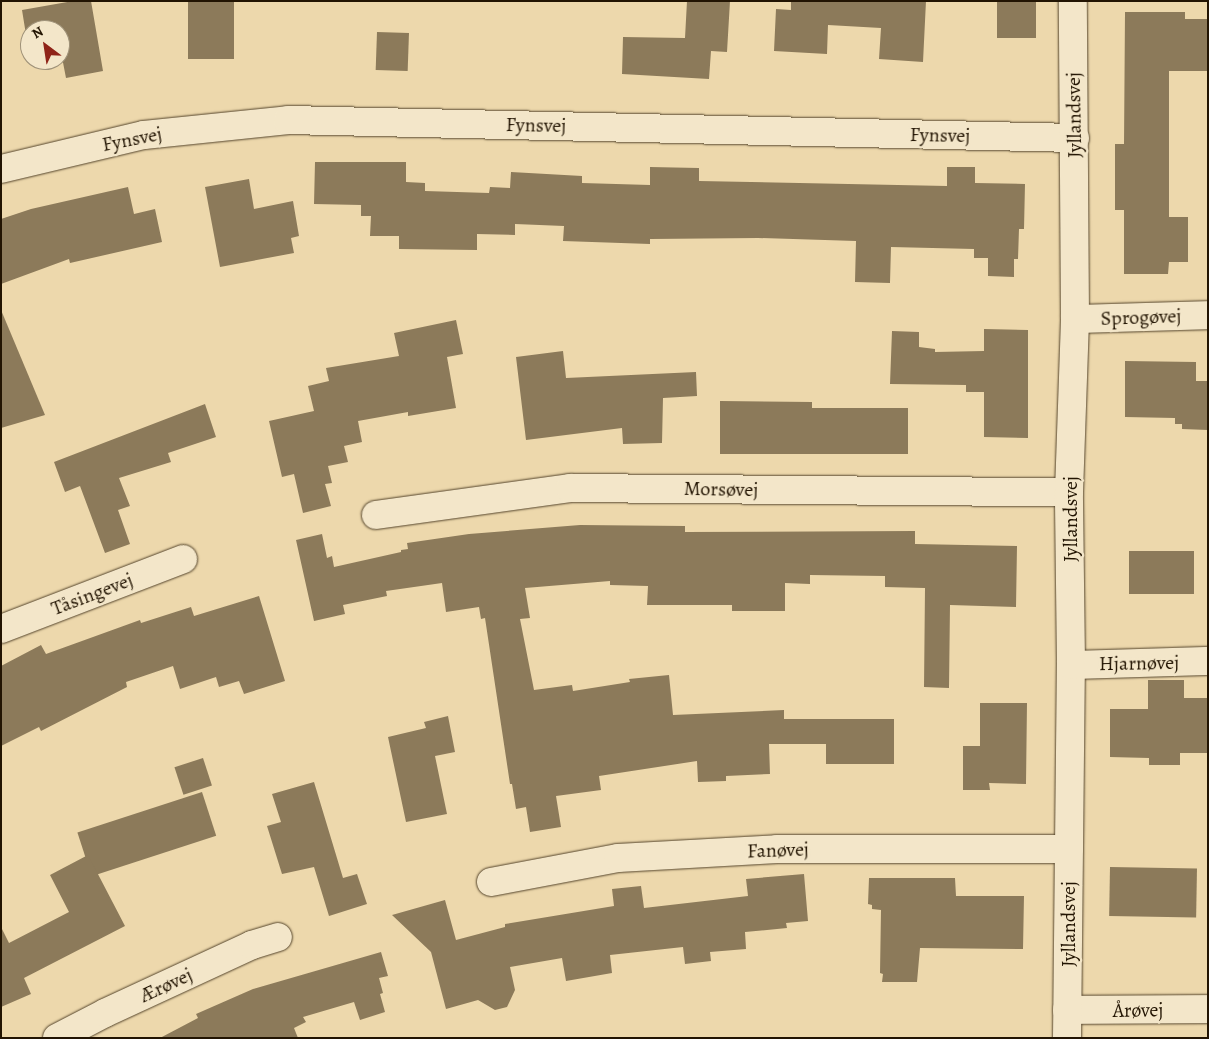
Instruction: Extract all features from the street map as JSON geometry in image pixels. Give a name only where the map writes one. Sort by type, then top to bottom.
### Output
[{"type":"street","name":"Jyllandsvej","points":[[1068,1038],[1071,665],[1069,492],[1074,319],[1073,1]]},
{"type":"street","name":"Fynsvej","points":[[1,169],[144,134],[288,120],[1074,138]]},
{"type":"street","name":"Sprogøvej","points":[[1074,319],[1208,315]]},
{"type":"street","name":"Morsøvej","points":[[376,515],[570,488],[1069,492]]},
{"type":"street","name":"Tåsingevej","points":[[1,629],[183,559]]},
{"type":"street","name":"Hjarnøvej","points":[[1071,665],[1208,661]]},
{"type":"street","name":"Fanøvej","points":[[491,882],[618,858],[777,848],[1069,849]]},
{"type":"street","name":"Ærøvej","points":[[57,1038],[131,1001],[252,945],[278,937]]},
{"type":"street","name":"Årøvej","points":[[1067,1010],[1208,1009]]},
{"type":"building","points":[[73,1],[91,1],[103,71],[66,78],[64,70],[70,70],[70,20],[24,20],[22,10]]},
{"type":"building","points":[[188,1],[234,1],[234,59],[188,59]]},
{"type":"building","points":[[687,1],[730,1],[727,52],[711,51],[709,79],[622,74],[623,37],[685,38]]},
{"type":"building","points":[[791,1],[926,1],[923,62],[879,59],[881,28],[828,25],[827,54],[774,51],[776,9],[791,10]]},
{"type":"building","points":[[997,1],[1036,1],[1036,38],[997,38]]},
{"type":"building","points":[[1125,12],[1185,12],[1185,19],[1208,19],[1207,71],[1169,71],[1169,217],[1188,217],[1188,262],[1169,262],[1168,274],[1124,274],[1124,210],[1115,210],[1115,144],[1124,144]]},
{"type":"building","points":[[377,32],[409,33],[408,71],[376,70]]},
{"type":"building","points":[[315,162],[406,162],[406,182],[425,183],[425,191],[489,193],[490,187],[510,188],[511,172],[582,176],[582,183],[650,185],[650,167],[699,168],[699,181],[947,186],[947,167],[975,167],[975,183],[1025,184],[1024,229],[1019,229],[1018,259],[1014,259],[1014,277],[988,276],[988,258],[974,258],[974,249],[891,247],[890,283],[855,282],[856,241],[758,238],[650,239],[650,244],[563,241],[564,226],[515,224],[515,235],[477,234],[477,250],[399,249],[399,236],[370,236],[371,216],[361,216],[361,205],[314,204]]},
{"type":"building","points":[[249,179],[254,209],[293,201],[299,236],[291,238],[294,253],[220,267],[205,187]]},
{"type":"building","points":[[128,187],[134,214],[155,209],[162,242],[70,263],[69,259],[1,284],[1,219],[31,209]]},
{"type":"building","points":[[1,310],[45,415],[1,428]]},
{"type":"building","points":[[456,320],[463,354],[447,357],[456,408],[408,416],[408,412],[358,421],[362,442],[344,446],[348,462],[328,466],[332,483],[325,484],[331,506],[303,513],[294,474],[282,477],[269,421],[314,411],[308,386],[329,381],[326,368],[399,356],[394,333]]},
{"type":"building","points":[[984,329],[1028,330],[1028,438],[984,437],[984,392],[966,392],[966,385],[890,384],[892,331],[919,332],[919,347],[935,349],[935,352],[984,351]]},
{"type":"building","points":[[563,351],[566,378],[696,372],[697,396],[663,398],[662,443],[623,444],[622,428],[526,440],[516,357]]},
{"type":"building","points":[[1125,361],[1196,362],[1196,381],[1208,381],[1208,430],[1182,429],[1182,424],[1175,424],[1175,418],[1125,417]]},
{"type":"building","points":[[720,401],[812,402],[812,408],[908,408],[908,454],[720,454]]},
{"type":"building","points":[[205,404],[216,437],[168,453],[171,462],[119,478],[130,506],[118,510],[130,544],[105,553],[80,486],[65,492],[54,462]]},
{"type":"building","points":[[580,525],[685,526],[685,532],[915,531],[915,544],[1017,546],[1016,607],[950,605],[949,688],[924,687],[925,588],[885,587],[885,576],[810,575],[810,584],[785,583],[785,611],[732,611],[732,605],[647,605],[648,586],[610,585],[610,581],[525,588],[530,618],[520,619],[534,690],[572,685],[573,691],[630,682],[629,679],[669,675],[673,715],[784,710],[784,719],[894,719],[894,764],[826,764],[826,744],[769,744],[770,774],[726,776],[726,781],[698,782],[697,761],[599,776],[601,790],[556,796],[561,827],[530,832],[526,807],[516,809],[512,784],[510,784],[485,618],[481,619],[479,607],[446,612],[442,583],[386,591],[387,596],[343,605],[345,614],[314,621],[296,540],[322,534],[327,558],[332,556],[334,567],[401,552],[401,550],[408,549],[407,543],[469,534]]},
{"type":"building","points":[[1129,551],[1194,551],[1194,594],[1129,594]]},
{"type":"building","points":[[259,596],[285,681],[244,694],[239,681],[219,687],[216,677],[180,689],[173,666],[126,682],[127,687],[41,731],[39,727],[1,746],[1,666],[41,645],[46,654],[140,620],[141,623],[191,607],[194,616]]},
{"type":"building","points":[[1148,680],[1184,680],[1184,698],[1208,698],[1208,753],[1180,753],[1180,765],[1149,765],[1149,758],[1110,757],[1110,709],[1148,709]]},
{"type":"building","points":[[980,703],[1027,703],[1026,784],[989,783],[990,790],[963,790],[963,746],[980,746]]},
{"type":"building","points":[[448,716],[455,752],[435,756],[447,814],[406,822],[388,737],[426,728],[424,722]]},
{"type":"building","points":[[203,758],[212,786],[183,795],[174,767]]},
{"type":"building","points":[[314,782],[343,878],[357,874],[367,904],[329,916],[314,867],[282,874],[267,826],[281,822],[272,794]]},
{"type":"building","points":[[202,792],[216,836],[92,876],[77,832]]},
{"type":"building","points":[[88,855],[125,926],[24,978],[31,994],[1,1007],[1,927],[9,943],[69,912],[50,875]]},
{"type":"building","points":[[1110,867],[1197,869],[1196,918],[1109,916]]},
{"type":"building","points":[[804,874],[808,921],[786,923],[787,928],[745,932],[746,949],[710,952],[711,961],[685,964],[683,947],[610,955],[612,973],[566,981],[562,958],[510,967],[515,990],[507,1007],[495,1010],[478,1000],[446,1009],[431,952],[392,915],[445,900],[456,940],[505,927],[505,924],[614,906],[612,889],[641,886],[644,908],[748,896],[746,879]]},
{"type":"building","points":[[869,878],[955,878],[956,896],[1024,896],[1023,949],[920,948],[917,982],[882,982],[883,974],[880,973],[881,910],[872,909],[872,905],[868,904]]},
{"type":"building","points":[[381,952],[388,976],[379,978],[383,993],[380,994],[385,1012],[360,1020],[354,1002],[303,1017],[306,1022],[294,1028],[298,1038],[160,1038],[198,1018],[196,1014],[253,989]]}]
